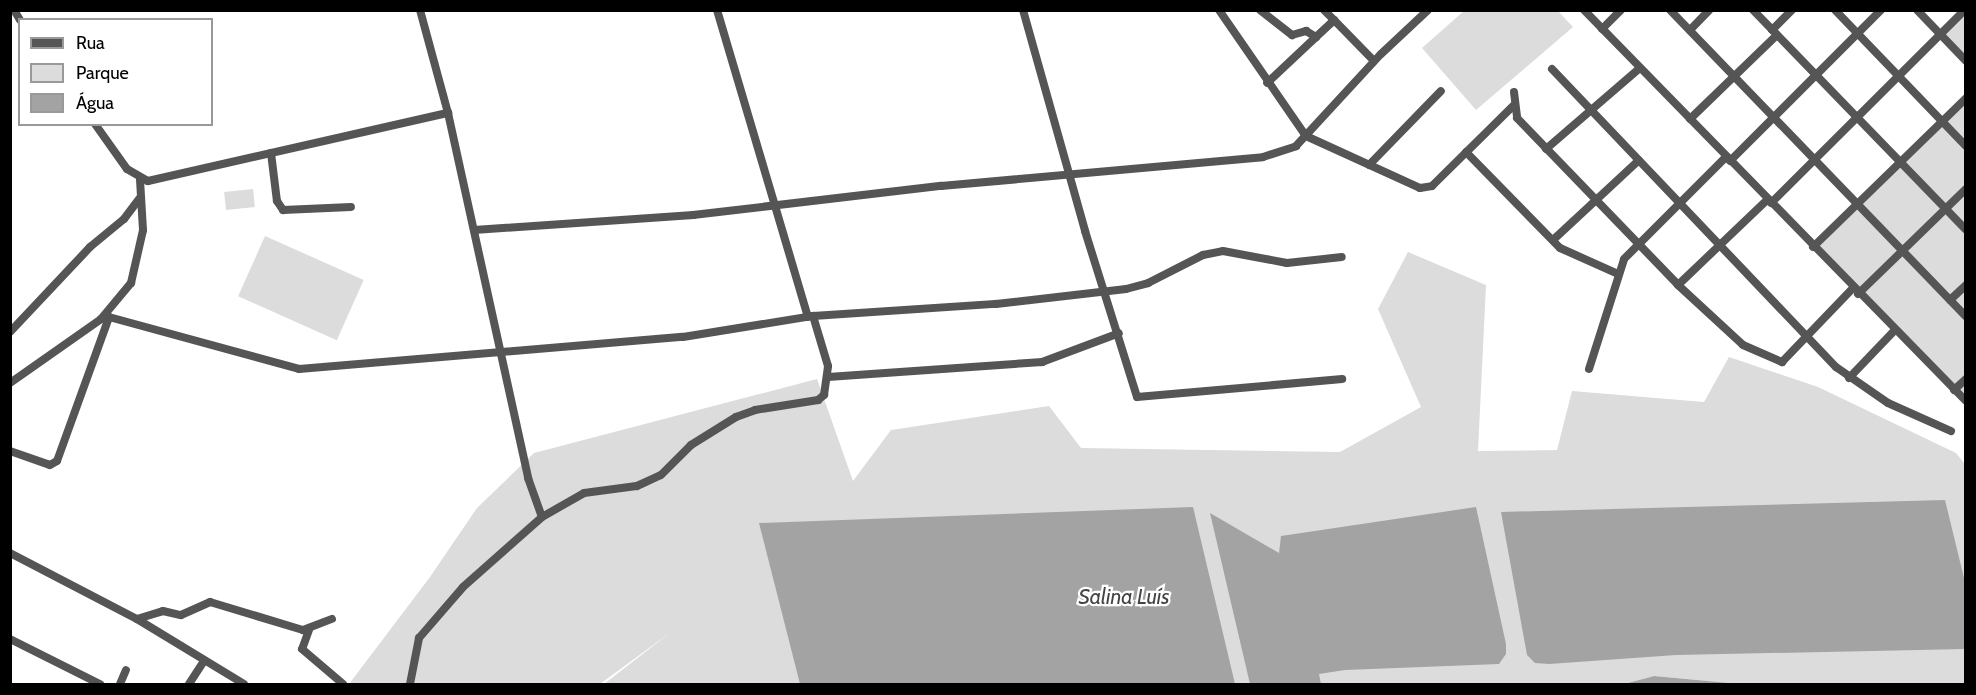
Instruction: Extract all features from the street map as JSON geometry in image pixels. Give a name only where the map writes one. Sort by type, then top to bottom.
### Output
[{"type":"street","points":[[420,10],[448,113],[498,352],[528,478],[542,517]]},
{"type":"street","points":[[410,684],[418,638],[463,587],[542,517],[584,493],[637,486],[661,475],[691,444],[736,417],[755,410],[818,400],[828,387],[828,377],[717,10]]},
{"type":"street","points":[[1023,10],[1137,397],[1342,379]]},
{"type":"street","points":[[1219,10],[1267,83],[1306,136],[1427,188],[1513,106]]},
{"type":"street","points":[[1260,10],[1292,35],[1306,31],[1316,37]]},
{"type":"street","points":[[1324,10],[1374,61]]},
{"type":"street","points":[[474,230],[635,220],[1070,174],[1263,157],[1287,151],[1306,136],[1374,61],[1428,10]]},
{"type":"street","points":[[1584,10],[1894,331],[1965,401]]},
{"type":"street","points":[[1602,29],[1621,10]]},
{"type":"street","points":[[1670,10],[1965,316]]},
{"type":"street","points":[[1690,30],[1709,10]]},
{"type":"street","points":[[1753,10],[1965,230]]},
{"type":"street","points":[[1690,119],[1734,76],[1792,10]]},
{"type":"street","points":[[1835,10],[1965,146]]},
{"type":"street","points":[[1590,369],[1618,274],[1637,242],[1678,202],[1774,118],[1881,10]]},
{"type":"street","points":[[1917,10],[1965,61]]},
{"type":"street","points":[[1678,285],[1858,119],[1965,10]]},
{"type":"street","points":[[1267,83],[1334,20]]},
{"type":"street","points":[[1546,149],[1592,112],[1640,68]]},
{"type":"street","points":[[1552,69],[1804,336],[1849,378],[1888,403],[1951,431]]},
{"type":"street","points":[[1369,165],[1441,91]]},
{"type":"street","points":[[1514,92],[1513,106],[1517,118],[1596,202],[1724,330],[1772,361],[1785,360],[1804,336],[1905,252],[1965,189]]},
{"type":"street","points":[[1813,247],[1965,98]]},
{"type":"street","points":[[96,126],[127,169],[148,181],[448,113]]},
{"type":"street","points":[[271,153],[277,201],[284,210],[351,207]]},
{"type":"street","points":[[1466,153],[1566,253],[1618,274]]},
{"type":"street","points":[[1553,240],[1639,160]]},
{"type":"street","points":[[10,451],[50,465],[57,461],[105,318],[136,273],[143,230],[140,178]]},
{"type":"street","points":[[10,332],[90,247],[124,219],[140,198]]},
{"type":"street","points":[[10,383],[105,318],[287,368],[683,337],[810,317],[996,304],[1104,291],[1148,283],[1196,258],[1223,251],[1287,263],[1341,257]]},
{"type":"street","points":[[1950,300],[1965,285]]},
{"type":"street","points":[[1849,378],[1894,331]]},
{"type":"street","points":[[828,377],[1042,362],[1119,333]]},
{"type":"street","points":[[1954,390],[1965,379]]},
{"type":"street","points":[[10,553],[137,619],[244,684]]},
{"type":"street","points":[[137,619],[155,612],[181,615],[210,602],[309,630],[332,619]]},
{"type":"street","points":[[309,630],[302,649],[343,684]]},
{"type":"street","points":[[10,639],[100,684]]},
{"type":"street","points":[[189,684],[204,661]]},
{"type":"street","points":[[120,684],[126,670]]},
{"type":"green space","points":[[1465,10],[1558,11],[1573,27],[1476,110],[1422,48]]},
{"type":"green space","points":[[1965,14],[1965,60],[1943,35]]},
{"type":"green space","points":[[1965,97],[1965,394],[1816,248]]},
{"type":"green space","points":[[253,189],[255,207],[226,210],[224,192]]},
{"type":"green space","points":[[265,236],[364,280],[337,340],[238,296]]},
{"type":"green space","points":[[1408,252],[1486,285],[1478,451],[1557,450],[1572,391],[1704,402],[1729,357],[1818,387],[1956,453],[1965,464],[1965,684],[1740,684],[1654,676],[1624,684],[604,684],[671,632],[600,684],[349,684],[430,577],[477,508],[534,453],[817,379],[853,481],[891,430],[1049,406],[1081,448],[1340,452],[1421,407],[1378,309]]},
{"type":"water","points":[[1945,500],[1965,582],[1965,649],[1676,655],[1549,664],[1535,663],[1527,655],[1501,512]]},
{"type":"water","name":"Salina Luís","points":[[1193,507],[1235,684],[800,684],[759,523]]},
{"type":"water","points":[[1476,507],[1506,644],[1506,654],[1499,664],[1345,670],[1319,674],[1321,684],[1250,684],[1210,513],[1279,553],[1281,536]]},
{"type":"water","points":[[1654,676],[1740,684],[1624,684]]}]
